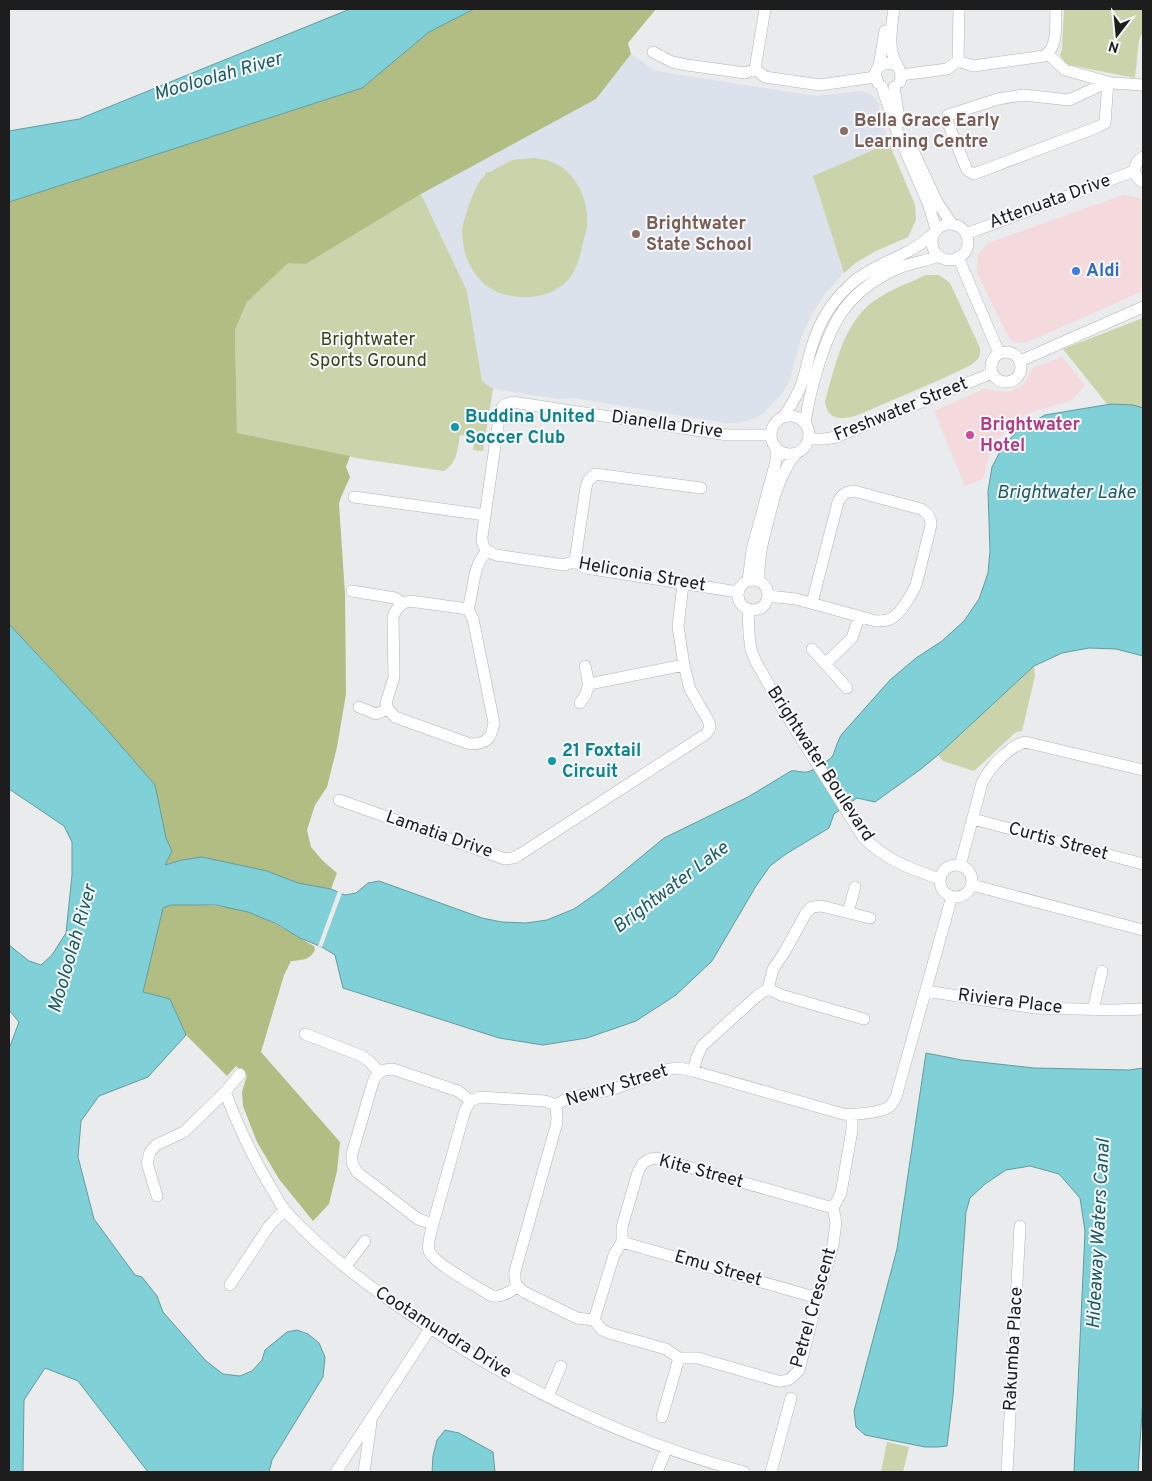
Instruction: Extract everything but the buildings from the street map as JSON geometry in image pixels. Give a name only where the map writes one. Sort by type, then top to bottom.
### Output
[{"type":"street","points":[[755,69],[765,9]]},
{"type":"street","points":[[796,453],[785,453],[776,448],[771,435],[774,424],[784,417],[802,384],[812,345],[827,313],[837,299],[864,274],[881,264],[909,252],[922,244],[935,231],[946,224],[952,224],[962,229],[966,234],[968,244],[963,254],[949,260],[940,256],[933,248],[932,238],[935,231],[928,203],[895,127],[879,77],[887,9]]},
{"type":"street","points":[[879,77],[890,88],[900,82],[899,70],[891,49],[894,9]]},
{"type":"street","points":[[958,61],[960,9]]},
{"type":"street","points":[[958,61],[973,66],[1035,58],[1048,54],[1052,49],[1055,39],[1056,9]]},
{"type":"street","points":[[654,52],[672,62],[687,65],[745,73],[755,69]]},
{"type":"street","points":[[1048,54],[1065,70],[1108,82],[1143,85]]},
{"type":"street","points":[[899,70],[947,69],[958,61]]},
{"type":"street","points":[[879,77],[886,63],[894,64],[899,70]]},
{"type":"street","points":[[755,69],[765,77],[820,85],[879,77]]},
{"type":"street","points":[[1108,82],[1105,123],[974,174],[967,170],[947,121],[948,115],[998,99],[1024,95],[1069,100],[1108,82]]},
{"type":"street","points":[[894,87],[898,112],[907,136],[937,202],[952,224]]},
{"type":"street","points":[[1143,157],[1136,163],[1134,171],[1138,179],[1143,182]]},
{"type":"street","name":"Attenuata Drive","points":[[966,234],[1134,171]]},
{"type":"street","points":[[805,423],[808,399],[819,362],[828,335],[841,312],[862,289],[877,279],[893,270],[912,263],[940,256]]},
{"type":"street","points":[[958,257],[999,353]]},
{"type":"street","points":[[1020,361],[1143,307]]},
{"type":"street","points":[[999,353],[1014,354],[1020,361],[1021,372],[1015,380],[1004,382],[995,378],[992,373],[991,364],[999,353]]},
{"type":"street","name":"Freshwater Street","points":[[809,439],[825,440],[836,437],[992,373]]},
{"type":"street","name":"Dianella Drive","points":[[485,515],[500,411],[504,406],[512,402],[728,435],[771,435]]},
{"type":"street","points":[[753,581],[775,494],[787,465],[796,453],[802,450],[809,439],[808,428],[805,423],[796,417],[784,417]]},
{"type":"street","points":[[753,581],[752,550],[776,462],[776,448]]},
{"type":"street","points":[[575,561],[586,486],[595,474],[701,488]]},
{"type":"street","points":[[768,596],[796,599],[876,621],[892,619],[912,593],[916,584],[931,525],[931,518],[921,509],[854,491],[846,492],[838,502],[812,603]]},
{"type":"street","points":[[354,497],[485,515],[482,544],[486,551],[476,568],[468,609],[472,619],[494,723],[488,740],[481,744],[470,744],[400,719],[388,709],[387,697],[394,677],[393,617],[396,610],[402,603],[410,602],[468,609]]},
{"type":"street","name":"Heliconia Street","points":[[486,551],[496,555],[564,564],[575,561],[586,568],[738,592]]},
{"type":"street","points":[[753,581],[766,587],[768,596],[762,608],[748,609],[739,600],[738,592],[742,584],[753,581]]},
{"type":"street","name":"Lamatia Drive","points":[[339,800],[505,858],[513,858],[594,808],[706,734],[710,728],[709,722],[693,697],[684,665],[678,626],[683,584]]},
{"type":"street","points":[[352,591],[395,598],[402,603]]},
{"type":"street","name":"Brightwater Boulevard","points":[[748,609],[751,650],[756,662],[811,756],[863,837],[874,849],[886,856],[912,869],[940,879]]},
{"type":"street","points":[[825,664],[852,638],[859,617]]},
{"type":"street","points":[[812,649],[847,688]]},
{"type":"street","points":[[589,684],[684,665]]},
{"type":"street","points":[[580,703],[587,694],[589,684],[585,666]]},
{"type":"street","points":[[359,707],[376,714],[388,709]]},
{"type":"street","points":[[960,866],[986,773],[1015,745],[1024,742],[1143,770]]},
{"type":"street","name":"Curtis Street","points":[[973,819],[1143,864]]},
{"type":"street","points":[[960,866],[968,870],[972,884],[964,895],[952,896],[944,891],[940,879],[949,867],[960,866]]},
{"type":"street","points":[[972,884],[1143,930]]},
{"type":"street","points":[[848,912],[855,887]]},
{"type":"street","name":"Newry Street","points":[[471,1101],[479,1097],[545,1101],[556,1105],[568,1098],[613,1089],[670,1069],[679,1068],[843,1114],[852,1115],[883,1110],[893,1102],[952,896]]},
{"type":"street","points":[[693,1071],[702,1046],[757,996],[768,989],[773,969],[806,913],[812,907],[821,906],[870,918]]},
{"type":"street","points":[[1094,1010],[1102,971]]},
{"type":"street","points":[[768,989],[781,995],[864,1018]]},
{"type":"street","name":"Riviera Place","points":[[926,991],[1035,1008],[1143,1009]]},
{"type":"street","points":[[305,1034],[362,1056],[379,1072]]},
{"type":"street","points":[[433,1224],[418,1219],[395,1202],[357,1172],[352,1163],[352,1154],[373,1082],[379,1072],[393,1069],[458,1091],[471,1101],[465,1110],[433,1224],[428,1243],[429,1251],[436,1261],[496,1297],[502,1296],[517,1287],[514,1278],[515,1272],[557,1120],[556,1105]]},
{"type":"street","points":[[157,1196],[147,1163],[150,1152],[156,1145],[184,1132],[240,1074]]},
{"type":"street","name":"Cootamundra Drive","points":[[224,1092],[264,1177],[285,1210],[318,1244],[370,1287],[430,1329],[500,1371],[575,1410],[667,1448],[744,1472]]},
{"type":"street","name":"Petrel Crescent","points":[[517,1287],[577,1318],[594,1320],[602,1330],[666,1349],[679,1358],[698,1358],[786,1382],[793,1378],[799,1370],[814,1312],[814,1297],[821,1286],[833,1246],[836,1222],[833,1208],[841,1193],[852,1130],[852,1115]]},
{"type":"street","name":"Kite Street","points":[[594,1320],[614,1256],[622,1242],[622,1227],[640,1166],[649,1158],[657,1158],[833,1208]]},
{"type":"street","points":[[230,1285],[269,1226],[285,1210]]},
{"type":"street","name":"Rakumba Place","points":[[1008,1472],[1020,1226]]},
{"type":"street","points":[[345,1267],[366,1240]]},
{"type":"street","name":"Emu Street","points":[[622,1242],[814,1297]]},
{"type":"street","points":[[336,1472],[430,1329]]},
{"type":"street","points":[[662,1417],[679,1358]]},
{"type":"street","points":[[548,1396],[561,1366]]},
{"type":"street","points":[[771,1472],[791,1398]]},
{"type":"street","points":[[364,1472],[371,1419]]},
{"type":"street","points":[[657,1472],[667,1448]]},
{"type":"shaded area","name":"Brightwater State School","points":[[631,54],[656,71],[816,96],[863,91],[872,95],[878,101],[881,119],[889,143],[813,176],[844,273],[825,294],[812,313],[801,338],[790,380],[783,392],[764,413],[753,419],[737,423],[725,423],[573,398],[559,399],[493,389],[482,381],[467,291],[421,194],[596,99]]},
{"type":"shaded area","points":[[1123,195],[1139,198],[1143,201],[1143,291],[1028,342],[1018,343],[1011,340],[977,273],[978,255],[988,243]]},
{"type":"shaded area","points":[[1062,357],[1085,385],[1072,400],[1035,411],[1010,427],[998,439],[989,456],[983,479],[965,486],[934,411],[984,389],[1007,392],[1018,388],[1025,382],[1033,368]]},
{"type":"green space","points":[[474,9],[656,9],[628,43],[631,54],[596,99],[421,194],[306,264],[288,263],[247,302],[235,330],[237,433],[350,456],[346,467],[350,477],[339,504],[345,594],[346,694],[337,747],[327,787],[315,805],[307,830],[311,847],[337,873],[331,889],[298,883],[267,871],[202,857],[165,865],[172,851],[166,839],[155,785],[103,725],[9,624],[9,202],[362,88],[429,32]]},
{"type":"green space","points":[[1064,9],[1143,9],[1143,31],[1139,40],[1135,78],[1065,64],[1060,55]]},
{"type":"green space","points":[[889,143],[915,205],[916,220],[908,237],[876,251],[857,262],[844,273],[813,176]]},
{"type":"green space","points":[[534,158],[547,160],[558,165],[573,178],[583,195],[586,205],[587,227],[577,264],[567,281],[551,292],[542,295],[532,297],[513,296],[495,291],[483,283],[473,271],[464,250],[462,231],[472,198],[486,172],[490,172],[512,160]]},
{"type":"green space","name":"Brightwater Sports Ground","points":[[421,194],[467,291],[482,381],[493,389],[483,451],[473,450],[475,437],[460,435],[454,460],[444,471],[362,459],[237,433],[235,330],[247,302],[288,262],[306,264]]},
{"type":"green space","points":[[926,275],[939,275],[950,283],[980,348],[978,359],[971,365],[944,378],[858,415],[846,418],[832,416],[826,408],[825,401],[843,343],[858,317],[880,297]]},
{"type":"green space","points":[[1143,318],[1143,408],[1133,405],[1107,404],[1063,349]]},
{"type":"green space","points":[[1034,666],[1035,676],[1022,731],[1016,732],[974,771],[943,761],[938,755]]},
{"type":"green space","points":[[171,905],[220,906],[239,909],[274,923],[314,946],[315,950],[308,958],[291,961],[284,975],[261,1052],[340,1142],[337,1171],[329,1204],[313,1221],[279,1179],[257,1142],[243,1106],[242,1092],[247,1075],[236,1066],[227,1076],[186,1035],[170,999],[143,992],[163,908]]},
{"type":"green space","points":[[887,1442],[909,1447],[903,1472],[881,1472]]},
{"type":"water","name":"Mooloolah River","points":[[350,9],[474,9],[429,32],[362,88],[9,202],[9,131],[79,119]]},
{"type":"water","points":[[1111,404],[1133,405],[1143,408],[1143,656],[1116,649],[1089,648],[1062,653],[1034,666],[921,769],[875,802],[857,798],[834,814],[829,828],[770,866],[756,886],[712,961],[676,995],[636,1021],[587,1038],[543,1045],[499,1038],[343,988],[335,955],[322,947],[300,938],[277,924],[248,912],[216,905],[171,905],[163,908],[143,992],[170,999],[186,1035],[148,1077],[99,1096],[81,1121],[78,1157],[94,1219],[135,1275],[142,1277],[157,1296],[163,1312],[206,1361],[223,1374],[240,1376],[252,1371],[262,1360],[265,1350],[287,1332],[297,1330],[308,1334],[319,1343],[325,1357],[323,1377],[272,1460],[269,1472],[148,1472],[78,1381],[45,1368],[24,1400],[23,1472],[9,1472],[9,1049],[19,1022],[9,1010],[9,945],[29,961],[41,965],[52,955],[66,933],[72,875],[72,842],[64,826],[9,789],[9,624],[103,725],[155,785],[166,838],[172,851],[165,865],[202,857],[267,871],[298,883],[331,889],[345,895],[356,893],[368,883],[379,881],[482,918],[502,922],[526,923],[547,920],[574,909],[601,890],[664,838],[748,797],[791,771],[809,771],[832,757],[842,734],[890,680],[916,658],[942,641],[964,621],[979,599],[988,573],[990,551],[988,491],[992,467],[1002,448],[1017,431],[1045,415]]},
{"type":"water","name":"Hideaway Waters Canal","points":[[926,1053],[962,1060],[1034,1068],[1129,1070],[1143,1068],[1143,1398],[1138,1472],[1074,1472],[1085,1231],[1080,1198],[1059,1174],[1030,1166],[1006,1170],[985,1184],[970,1198],[966,1212],[953,1396],[947,1446],[925,1447],[865,1435],[856,1427],[854,1411],[897,1249]]},
{"type":"water","points":[[445,1430],[459,1433],[493,1452],[495,1472],[432,1472],[437,1440]]},
{"type":"pier","points":[[338,891],[342,893],[322,947],[318,946]]},
{"type":"place","name":"Bella Grace Early Learning Centre","points":[[844,131]]},
{"type":"place","name":"Brightwater State School","points":[[636,234]]},
{"type":"place","name":"Aldi","points":[[1076,271]]},
{"type":"place","name":"Buddina United Soccer Club","points":[[455,427]]},
{"type":"place","name":"Brightwater Hotel","points":[[970,435]]},
{"type":"place","name":"21 Foxtail Circuit","points":[[552,761]]},
{"type":"water label","name":"Brightwater Lake","points":[[1066,493]]},
{"type":"water label","name":"Brightwater Lake","points":[[671,888]]}]
